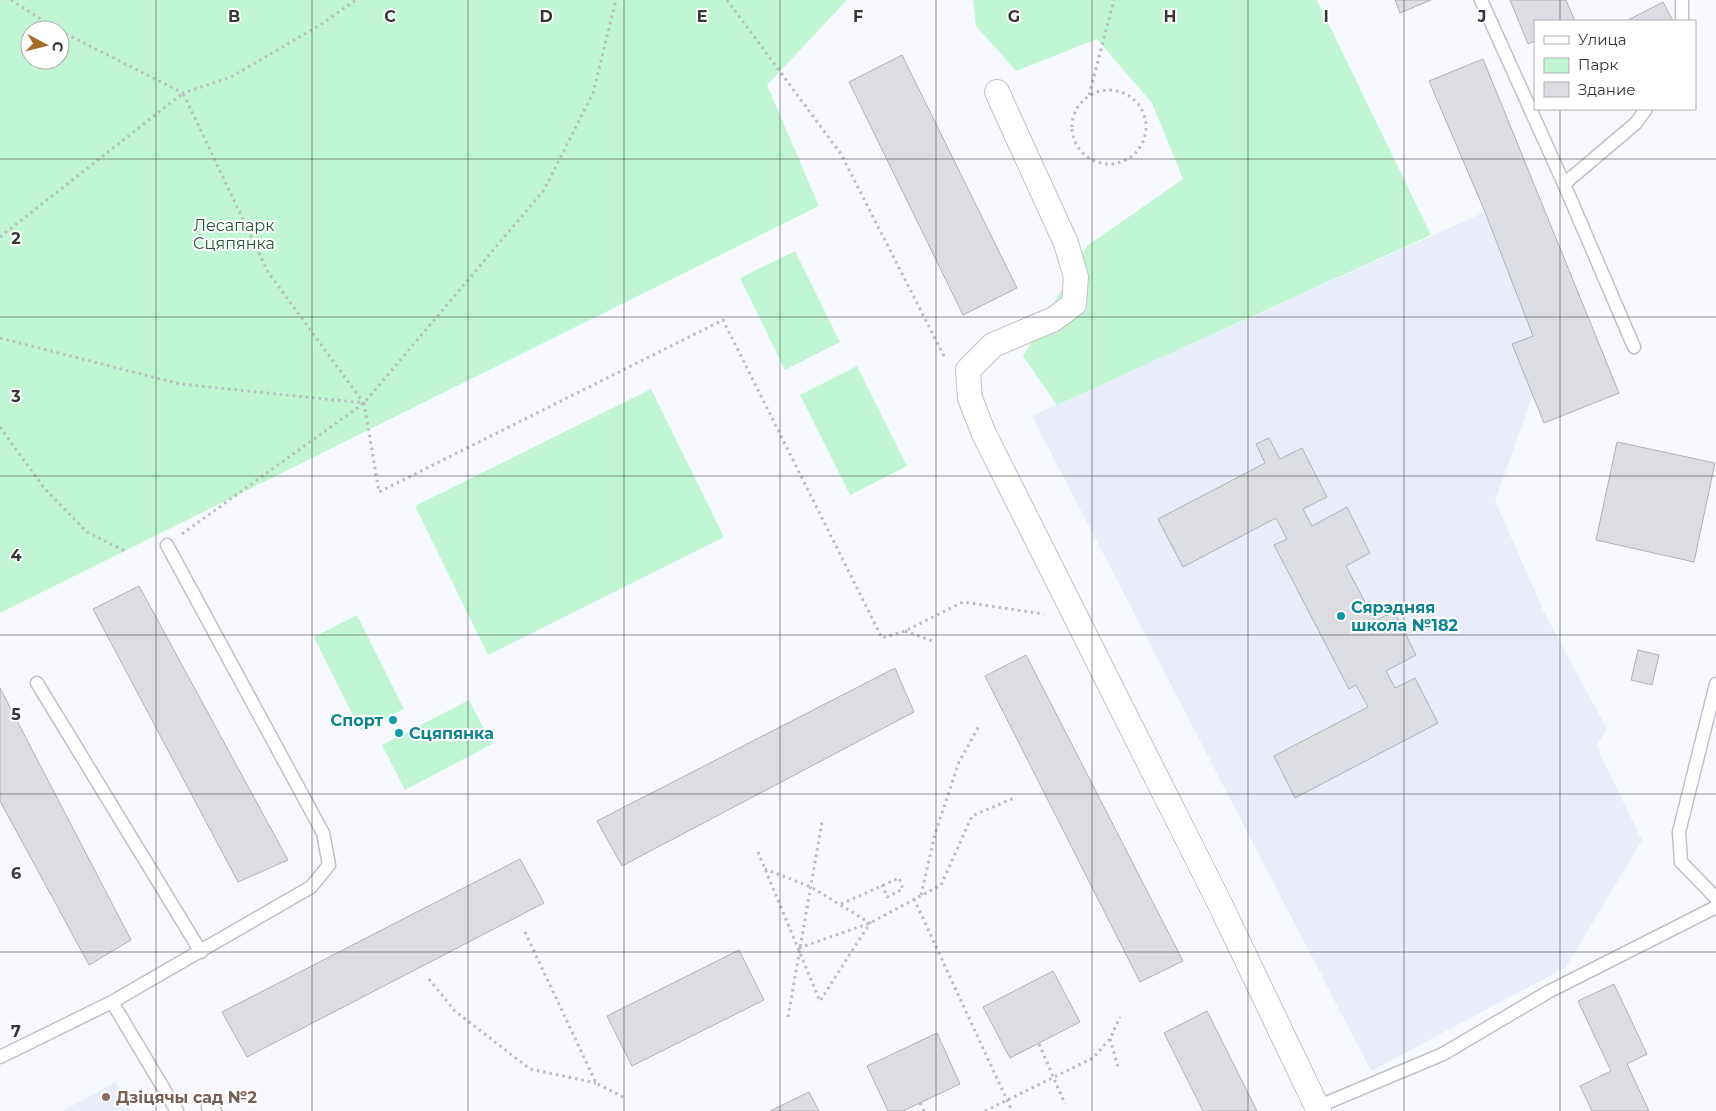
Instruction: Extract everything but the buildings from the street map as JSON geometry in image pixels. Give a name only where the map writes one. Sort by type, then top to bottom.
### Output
[{"type":"street","points":[[997,92],[1066,243],[1076,277],[1074,304],[1054,318],[993,345],[968,370],[970,398],[984,434],[1219,902],[1318,1109]]},
{"type":"lane","points":[[1481,0],[1564,184],[1634,347]]},
{"type":"lane","points":[[1682,0],[1682,20]]},
{"type":"lane","points":[[1564,184],[1636,123],[1645,110]]},
{"type":"lane","points":[[0,1057],[112,1002],[200,952],[310,886],[328,865],[323,833],[167,545]]},
{"type":"lane","points":[[36,683],[200,952]]},
{"type":"lane","points":[[1716,684],[1679,832],[1681,862],[1716,898]]},
{"type":"lane","points":[[1318,1109],[1443,1054],[1548,992],[1716,907]]},
{"type":"lane","points":[[112,1002],[177,1111]]},
{"type":"path","points":[[10,0],[43,20]]},
{"type":"path","points":[[0,237],[183,92],[231,77],[320,25],[356,0]]},
{"type":"path","points":[[167,545],[364,402],[544,190],[593,93],[616,0]]},
{"type":"path","points":[[727,0],[841,154],[948,364]]},
{"type":"path","points":[[1089,95],[1100,91],[1112,90],[1123,92],[1133,98],[1141,107],[1146,130],[1144,141],[1129,159],[1118,164],[1106,165],[1089,159],[1077,147],[1072,136],[1074,113],[1089,95],[1114,0]]},
{"type":"path","points":[[70,36],[183,92],[268,272],[364,402],[379,492],[722,320],[882,638],[905,630],[963,602],[1076,619]]},
{"type":"path","points":[[0,338],[180,384],[364,402]]},
{"type":"path","points":[[0,427],[44,488],[87,532],[125,550]]},
{"type":"path","points":[[905,630],[935,642]]},
{"type":"path","points":[[920,896],[935,834],[959,762],[979,726]]},
{"type":"path","points":[[799,948],[870,923],[941,885],[972,816],[1014,798]]},
{"type":"path","points":[[788,1017],[822,822]]},
{"type":"path","points":[[758,852],[820,1001],[870,923]]},
{"type":"path","points":[[766,869],[812,887],[870,923]]},
{"type":"path","points":[[841,904],[882,885],[899,878],[902,888],[887,897],[882,885]]},
{"type":"path","points":[[914,899],[1012,1111]]},
{"type":"path","points":[[525,932],[596,1083]]},
{"type":"path","points":[[429,979],[455,1011],[530,1069],[596,1083],[625,1098]]},
{"type":"path","points":[[985,1111],[1093,1058],[1110,1039],[1120,1017]]},
{"type":"path","points":[[1110,1039],[1118,1067]]},
{"type":"path","points":[[1039,1044],[1065,1104]]},
{"type":"path","points":[[920,1103],[924,1111]]},
{"type":"shaded area","points":[[1485,212],[1533,336],[1512,344],[1533,395],[1495,501],[1544,612],[1607,729],[1596,746],[1642,840],[1566,967],[1371,1071],[1032,416]]},
{"type":"shaded area","name":"Дзіцячы сад №2","points":[[116,1082],[131,1111],[62,1111]]},
{"type":"green space","name":"Лесапарк Сцяпянка","points":[[0,0],[847,0],[767,85],[819,206],[0,613]]},
{"type":"green space","points":[[973,0],[1317,0],[1431,235],[1057,405],[1023,356],[1087,246],[1183,179],[1152,103],[1097,39],[1016,71],[976,26]]},
{"type":"green space","points":[[795,251],[840,342],[785,370],[740,278]]},
{"type":"green space","points":[[857,366],[907,466],[850,495],[800,395]]},
{"type":"green space","points":[[651,389],[724,537],[488,655],[415,506]]},
{"type":"green space","points":[[357,615],[404,709],[360,730],[314,637]]},
{"type":"green space","points":[[469,700],[492,744],[405,790],[382,745]]},
{"type":"place","name":"Сярэдняя школа №182","points":[[1341,616]]},
{"type":"place","name":"Спорт","points":[[393,720]]},
{"type":"place","name":"Сцяпянка","points":[[399,733]]},
{"type":"place","name":"Дзіцячы сад №2","points":[[106,1097]]}]
